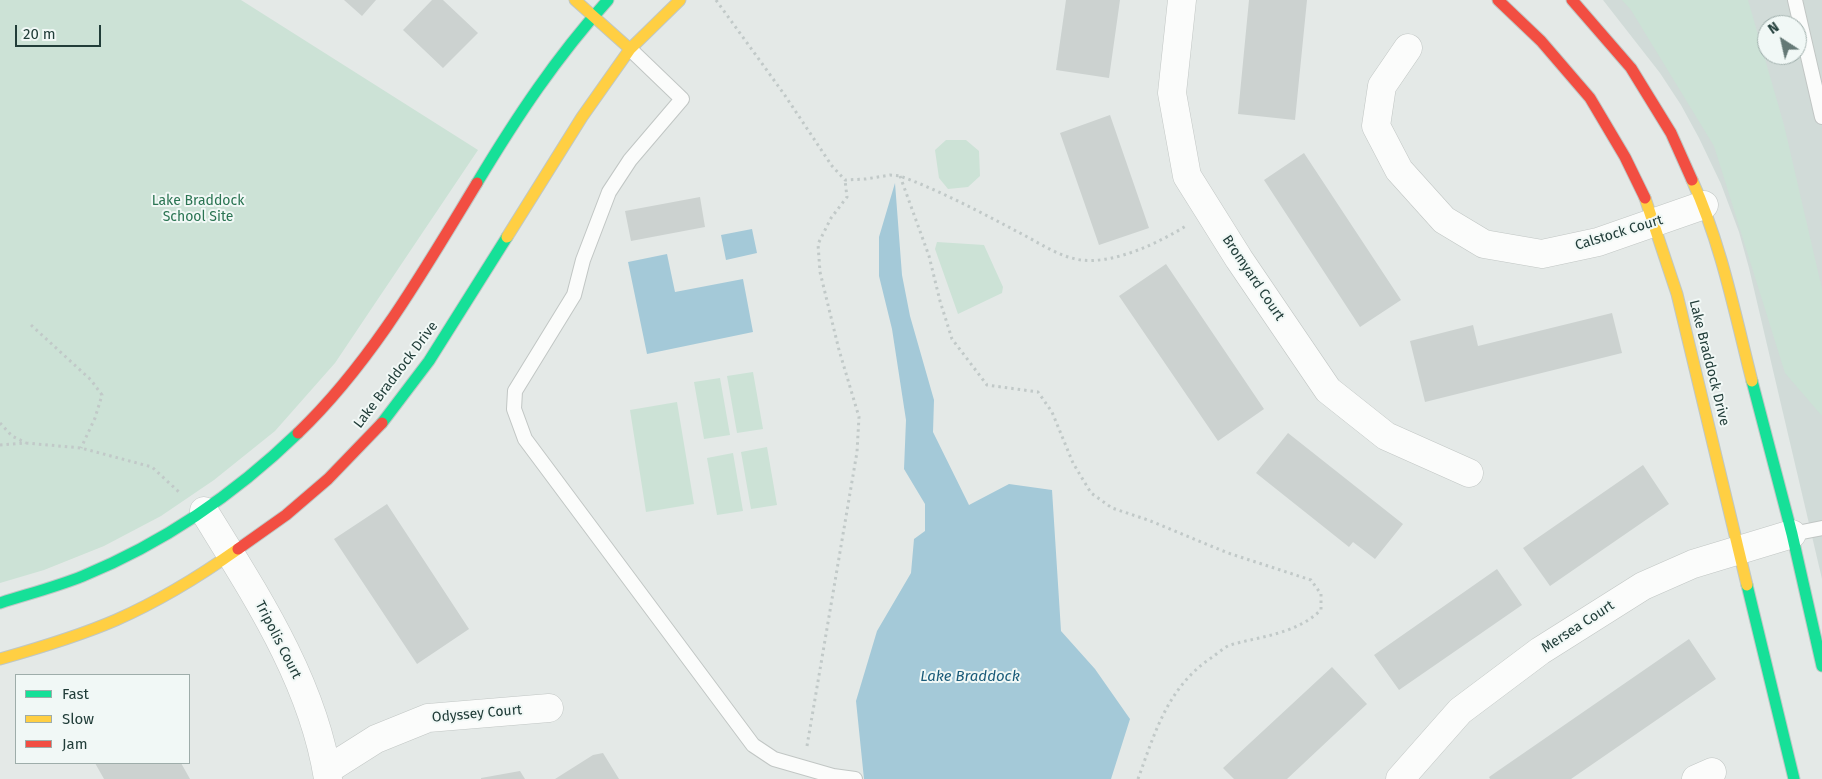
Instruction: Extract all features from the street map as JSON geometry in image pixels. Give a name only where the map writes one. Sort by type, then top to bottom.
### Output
[{"type":"street","points":[[575,0],[630,49]]},
{"type":"street","points":[[0,603],[42,591],[95,571],[146,546],[199,514],[252,474],[292,440],[338,392],[384,330],[538,86],[593,16],[608,0]]},
{"type":"street","name":"Lake Braddock Drive","points":[[0,659],[58,642],[116,620],[171,593],[230,555],[286,515],[328,479],[380,426],[429,360],[582,116],[630,49],[680,0]]},
{"type":"street","name":"Bromyard Court","points":[[1182,0],[1172,93],[1188,176],[1240,259],[1328,390],[1386,436],[1469,473]]},
{"type":"street","name":"Lake Braddock Drive","points":[[1498,0],[1541,41],[1590,98],[1625,157],[1645,198],[1677,294],[1794,779]]},
{"type":"street","points":[[1572,0],[1631,68],[1670,133],[1704,205],[1726,280],[1792,534],[1822,666]]},
{"type":"street","name":"Calstock Court","points":[[1408,48],[1382,86],[1376,126],[1399,170],[1444,220],[1484,244],[1542,254],[1598,242],[1704,205]]},
{"type":"street","name":"Tripolis Court","points":[[199,514],[230,555],[271,622],[310,707],[328,774]]},
{"type":"street","name":"Mersea Court","points":[[1400,779],[1460,711],[1540,651],[1643,586],[1693,564],[1792,534]]},
{"type":"street","name":"Odyssey Court","points":[[328,774],[376,739],[428,718],[549,708]]},
{"type":"lane","points":[[1796,0],[1822,118]]},
{"type":"lane","points":[[630,49],[682,100],[630,160],[609,192],[583,260],[574,295],[515,391],[514,409],[525,439],[753,745],[774,759],[833,776],[855,779]]},
{"type":"lane","points":[[1792,534],[1822,528]]},
{"type":"path","points":[[716,0],[784,94],[832,166],[845,180],[847,197],[831,218],[818,244],[820,272],[838,350],[859,417],[857,452],[803,768]]},
{"type":"path","points":[[845,180],[866,180],[890,175],[900,176],[960,201],[1060,254],[1081,260],[1105,259],[1135,251],[1175,233],[1210,212]]},
{"type":"path","points":[[900,176],[928,256],[952,339],[987,385],[1038,392],[1052,412],[1073,463],[1091,493],[1112,508],[1148,520],[1228,553],[1311,580],[1321,594],[1321,610],[1316,614],[1293,629],[1228,646],[1204,662],[1176,690],[1157,727],[1138,779]]},
{"type":"path","points":[[31,325],[91,380],[102,395],[95,418],[82,448]]},
{"type":"path","points":[[0,423],[12,436],[26,444]]},
{"type":"path","points":[[0,445],[26,444],[82,448],[152,467],[199,514]]},
{"type":"shaded area","points":[[1603,0],[1822,0],[1822,579],[1739,232],[1721,184],[1681,105],[1660,73]]},
{"type":"green space","name":"Lake Braddock School Site","points":[[0,0],[241,0],[478,150],[335,363],[275,431],[214,480],[161,516],[104,546],[44,570],[0,583]]},
{"type":"green space","points":[[1622,0],[1748,0],[1757,31],[1757,65],[1767,65],[1784,125],[1822,289],[1822,416],[1785,373],[1714,146],[1631,10]]},
{"type":"green space","points":[[946,140],[966,140],[979,151],[980,176],[968,187],[948,189],[939,178],[935,150]]},
{"type":"green space","points":[[937,242],[984,245],[1003,287],[1002,293],[958,314],[935,249]]},
{"type":"green space","points":[[753,372],[763,429],[737,433],[727,376]]},
{"type":"green space","points":[[720,378],[730,435],[704,439],[694,382]]},
{"type":"green space","points":[[677,402],[694,504],[646,512],[630,410]]},
{"type":"green space","points":[[767,447],[777,505],[751,509],[741,452]]},
{"type":"green space","points":[[733,453],[743,511],[717,515],[707,458]]},
{"type":"water","name":"Lake Braddock","points":[[895,183],[902,275],[910,316],[934,400],[933,432],[969,505],[1009,484],[1052,490],[1061,631],[1095,669],[1130,719],[1111,779],[864,779],[856,701],[877,631],[911,573],[914,539],[925,531],[925,504],[904,469],[906,420],[892,329],[879,276],[879,237]]},
{"type":"water","points":[[752,229],[757,253],[726,260],[721,235]]},
{"type":"water","points":[[667,254],[675,292],[743,279],[753,332],[647,354],[628,262]]},
{"type":"building","points":[[344,0],[376,0],[362,16]]},
{"type":"building","points":[[432,0],[443,0],[478,33],[443,68],[403,30]]},
{"type":"building","points":[[1066,0],[1120,0],[1109,78],[1056,70]]},
{"type":"building","points":[[1249,0],[1307,0],[1295,120],[1238,114]]},
{"type":"building","points":[[1110,115],[1149,228],[1099,245],[1060,133]]},
{"type":"building","points":[[1304,153],[1401,300],[1360,327],[1264,180]]},
{"type":"building","points":[[700,197],[705,227],[631,241],[625,211]]},
{"type":"building","points":[[1166,264],[1264,409],[1218,441],[1119,296]]},
{"type":"building","points":[[1612,313],[1622,353],[1425,402],[1410,341],[1473,325],[1478,346]]},
{"type":"building","points":[[1288,433],[1403,524],[1375,559],[1353,542],[1349,547],[1256,473]]},
{"type":"building","points":[[1643,465],[1669,504],[1550,586],[1523,548]]},
{"type":"building","points":[[387,504],[469,629],[417,664],[334,539]]},
{"type":"building","points":[[1497,569],[1522,605],[1399,690],[1374,655]]},
{"type":"building","points":[[1689,639],[1716,679],[1571,779],[1490,779],[1489,777]]},
{"type":"building","points":[[1332,667],[1367,704],[1287,779],[1234,779],[1223,768]]},
{"type":"building","points":[[603,753],[619,779],[555,779],[593,755]]},
{"type":"building","points":[[96,764],[182,764],[190,779],[104,779]]},
{"type":"building","points":[[520,771],[525,779],[481,779],[481,778]]},
{"type":"traffic: fast","points":[[477,183],[554,65],[608,0]]},
{"type":"traffic: fast","points":[[382,423],[429,361],[507,237]]},
{"type":"traffic: fast","points":[[1752,381],[1792,534],[1822,666]]},
{"type":"traffic: fast","points":[[0,603],[73,580],[142,548],[197,515],[224,496],[250,476],[298,433]]},
{"type":"traffic: fast","points":[[1747,585],[1794,779]]},
{"type":"traffic: slow","points":[[575,0],[630,49]]},
{"type":"traffic: slow","points":[[507,237],[582,117],[630,49],[680,0]]},
{"type":"traffic: slow","points":[[1692,180],[1719,254],[1752,381]]},
{"type":"traffic: slow","points":[[1645,198],[1677,294],[1747,585]]},
{"type":"traffic: slow","points":[[0,659],[102,626],[132,613],[179,588],[238,549]]},
{"type":"traffic: jam","points":[[1498,0],[1541,41],[1590,98],[1625,157],[1645,198]]},
{"type":"traffic: jam","points":[[1572,0],[1631,68],[1671,133],[1692,180]]},
{"type":"traffic: jam","points":[[298,433],[325,405],[373,346],[417,282],[477,183]]},
{"type":"traffic: jam","points":[[238,549],[286,515],[328,479],[382,423]]}]
